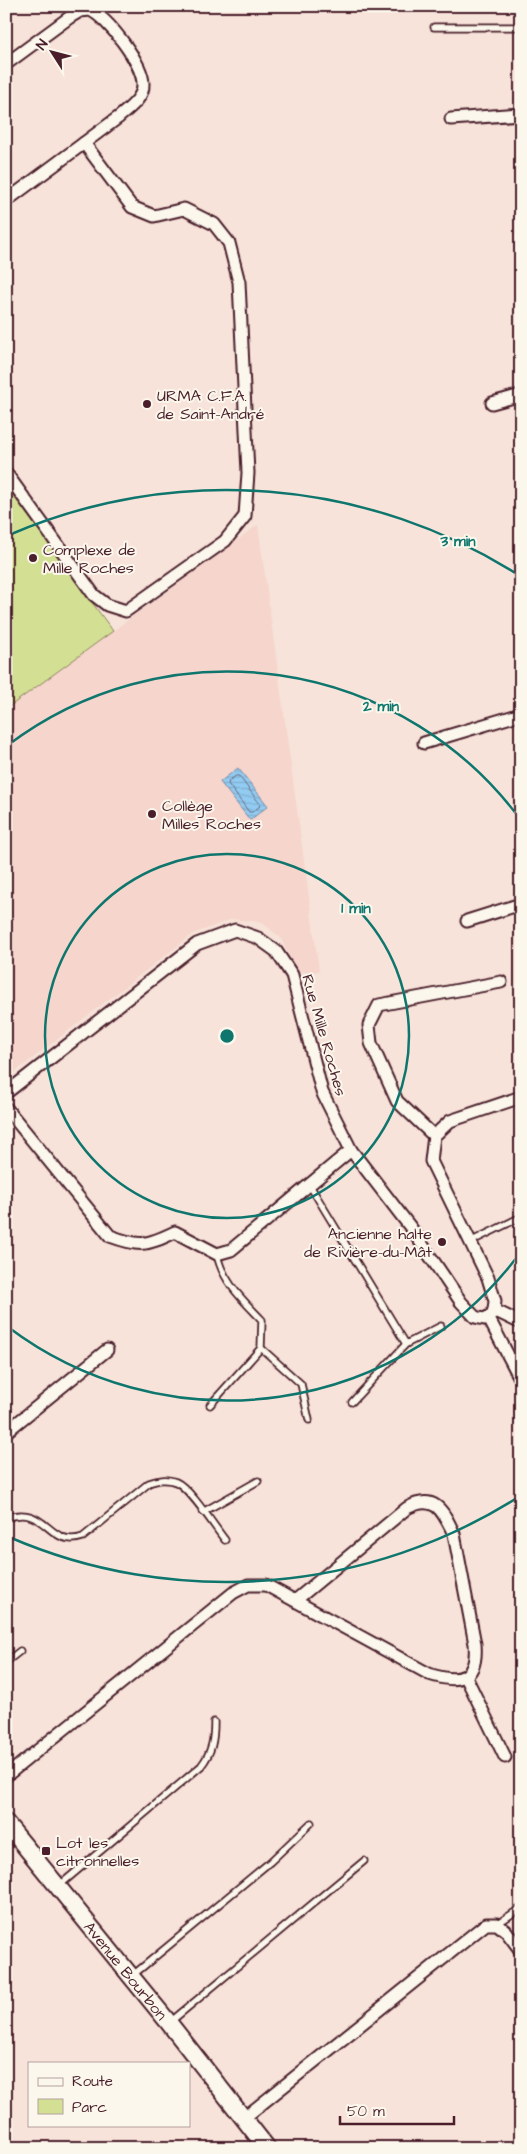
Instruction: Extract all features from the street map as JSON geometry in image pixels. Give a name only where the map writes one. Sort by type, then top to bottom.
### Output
[{"type":"street","points":[[6,64],[80,11],[90,10],[108,24],[124,43],[141,74],[144,84],[141,93],[133,104],[6,201]]},
{"type":"street","points":[[451,119],[521,114]]},
{"type":"street","points":[[6,473],[94,595],[107,605],[126,610],[224,541],[245,516],[248,473],[239,282],[229,243],[214,224],[184,209],[154,216],[132,207],[84,143]]},
{"type":"street","points":[[492,403],[521,395]]},
{"type":"street","points":[[424,742],[521,714]]},
{"type":"street","points":[[467,921],[521,904]]},
{"type":"street","name":"Rue Mille Roches","points":[[6,1093],[197,944],[235,930],[258,938],[276,951],[292,975],[322,1092],[351,1150],[411,1228],[461,1302],[475,1317],[484,1319],[491,1314],[521,1323]]},
{"type":"street","points":[[434,1136],[397,1101],[371,1043],[369,1025],[379,1004],[500,982]]},
{"type":"street","points":[[521,1097],[450,1121],[434,1136],[431,1161],[488,1278],[495,1301],[491,1314],[521,1380]]},
{"type":"street","points":[[6,1108],[110,1236],[135,1245],[154,1242],[174,1232],[217,1254],[231,1250],[351,1150]]},
{"type":"street","points":[[6,1432],[107,1350]]},
{"type":"street","points":[[6,1776],[233,1593],[248,1585],[266,1584],[429,1674],[444,1679],[456,1680],[466,1677],[473,1667],[476,1657],[475,1644],[454,1534],[446,1518],[436,1505],[429,1501],[418,1502],[407,1508],[296,1600]]},
{"type":"street","points":[[466,1677],[505,1757]]},
{"type":"street","name":"Avenue Bourbon","points":[[6,1824],[170,2023],[267,2148]]},
{"type":"street","points":[[244,2118],[486,1924],[497,1924],[506,1931],[521,1951]]},
{"type":"lane","points":[[434,27],[521,27]]},
{"type":"lane","points":[[309,1184],[406,1344]]},
{"type":"lane","points":[[470,1242],[521,1217]]},
{"type":"lane","points":[[210,1405],[261,1348],[262,1320],[226,1280],[220,1269],[217,1254]]},
{"type":"lane","points":[[352,1402],[406,1344],[441,1326]]},
{"type":"lane","points":[[261,1348],[301,1384],[309,1420]]},
{"type":"lane","points":[[6,1518],[15,1515],[34,1517],[43,1522],[60,1538],[75,1540],[83,1537],[149,1483],[160,1479],[176,1482],[184,1487],[225,1540]]},
{"type":"lane","points":[[203,1512],[258,1480]]},
{"type":"lane","points":[[6,1662],[20,1651]]},
{"type":"lane","points":[[58,1887],[201,1766],[210,1754],[214,1739],[214,1722]]},
{"type":"lane","points":[[131,1976],[270,1862],[311,1823]]},
{"type":"lane","points":[[170,2023],[364,1861]]},
{"type":"lane","points":[[497,1924],[521,1908]]},
{"type":"shaded area","name":"Collège Milles Roches","points":[[258,525],[319,971],[306,973],[296,970],[280,937],[261,922],[232,919],[193,934],[6,1079],[6,709]]},
{"type":"green space","name":"Complexe de Mille Roches","points":[[6,486],[113,631],[6,709]]},
{"type":"water","points":[[238,768],[268,806],[250,820],[220,782]]},
{"type":"place","name":"URMA C.F.A. de Saint-André","points":[[147,404]]},
{"type":"place","name":"Complexe de Mille Roches","points":[[33,558]]},
{"type":"place","name":"Collège Milles Roches","points":[[152,814]]},
{"type":"place","name":"Ancienne halte de Rivière-du-Mât","points":[[442,1242]]},
{"type":"place","name":"Lot les citronnelles","points":[[46,1851]]}]
